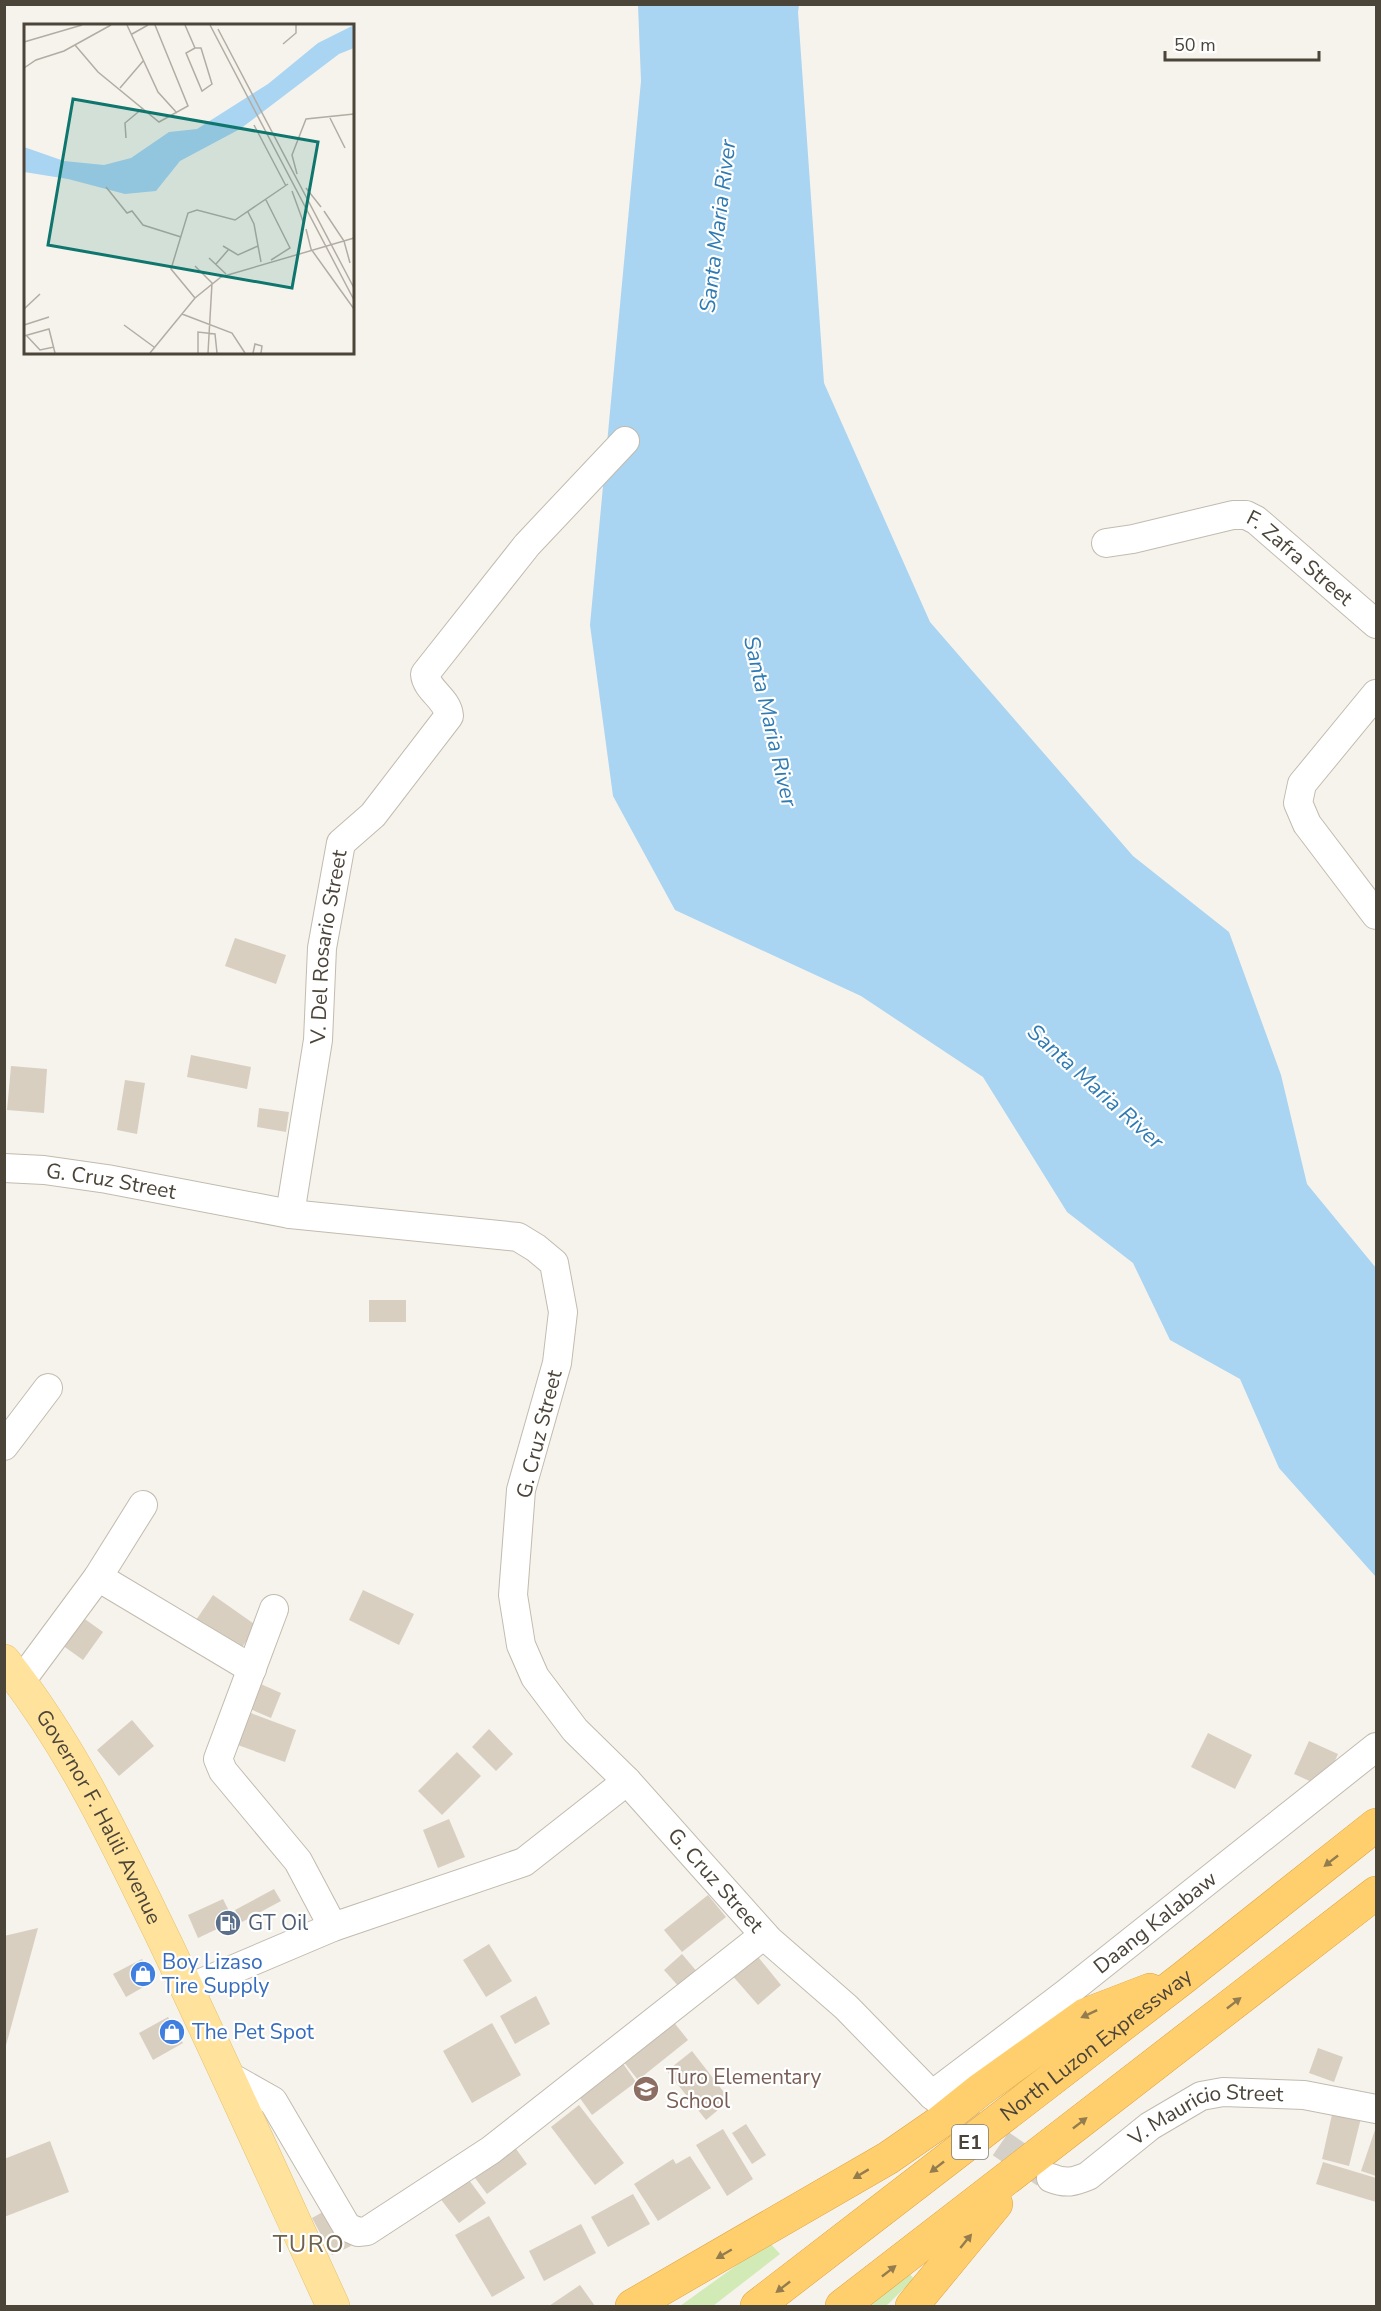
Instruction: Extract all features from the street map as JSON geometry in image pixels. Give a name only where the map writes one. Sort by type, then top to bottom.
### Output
[{"type":"highway","name":"North Luzon Expressway","points":[[757,2307],[1377,1825]]},
{"type":"highway","name":"E1","points":[[842,2307],[1042,2168],[1377,1893]]},
{"type":"highway","points":[[632,2307],[888,2158],[1085,2015],[1183,1978]]},
{"type":"highway","points":[[912,2307],[1042,2168]]},
{"type":"main road","name":"Governor F. Halili Avenue","points":[[13,1671],[72,1760],[127,1864],[227,2074],[333,2307]]},
{"type":"street","name":"V. Del Rosario Street","points":[[290,1214],[318,1040],[322,948],[341,843],[373,815],[449,716],[448,710],[426,681],[425,674],[527,545],[626,441]]},
{"type":"street","name":"F. Zafra Street","points":[[1106,543],[1133,539],[1233,515],[1246,515],[1256,520],[1377,624]]},
{"type":"street","points":[[1377,694],[1302,784],[1298,803],[1307,824],[1377,915]]},
{"type":"street","name":"G. Cruz Street","points":[[4,1168],[107,1179],[290,1214],[518,1237],[554,1263],[563,1312],[557,1363],[521,1490],[513,1594],[520,1645],[535,1677],[575,1730],[627,1781],[764,1935],[846,2007],[939,2101]]},
{"type":"street","points":[[4,1446],[48,1388]]},
{"type":"street","points":[[13,1671],[98,1577],[143,1504]]},
{"type":"street","points":[[98,1577],[252,1669]]},
{"type":"street","points":[[274,1610],[218,1759],[223,1772],[298,1861],[333,1927]]},
{"type":"street","name":"Daang Kalabaw","points":[[939,2101],[1064,1995],[1377,1747]]},
{"type":"street","points":[[187,1989],[333,1927],[524,1862],[627,1781]]},
{"type":"street","points":[[227,2074],[273,2101],[347,2227],[358,2232],[367,2231],[491,2150],[764,1935]]},
{"type":"street","name":"V. Mauricio Street","points":[[1042,2168],[1064,2183],[1077,2181],[1088,2176],[1150,2126],[1201,2096],[1223,2092],[1304,2095],[1377,2109]]},
{"type":"green space","points":[[769,2242],[780,2254],[713,2306],[680,2306]]},
{"type":"green space","points":[[908,2272],[914,2279],[886,2306],[864,2306]]},
{"type":"water","name":"Santa Maria River","points":[[638,5],[799,5],[824,383],[930,622],[1133,856],[1229,932],[1281,1075],[1307,1184],[1376,1268],[1376,1577],[1279,1468],[1240,1379],[1170,1340],[1133,1263],[1067,1212],[983,1077],[861,996],[675,910],[613,796],[590,625],[641,81]]},
{"type":"building","points":[[235,938],[286,955],[276,984],[225,966]]},
{"type":"building","points":[[191,1055],[251,1067],[247,1089],[187,1077]]},
{"type":"building","points":[[11,1066],[47,1069],[44,1113],[7,1110]]},
{"type":"building","points":[[125,1080],[145,1083],[137,1134],[117,1130]]},
{"type":"building","points":[[259,1108],[289,1112],[286,1132],[257,1127]]},
{"type":"building","points":[[369,1300],[406,1300],[406,1322],[369,1322]]},
{"type":"building","points":[[363,1590],[414,1614],[399,1645],[349,1620]]},
{"type":"building","points":[[213,1595],[257,1626],[238,1653],[194,1623]]},
{"type":"building","points":[[82,1617],[103,1632],[83,1660],[62,1645]]},
{"type":"building","points":[[254,1681],[281,1693],[271,1718],[243,1706]]},
{"type":"building","points":[[243,1710],[296,1730],[285,1762],[232,1743]]},
{"type":"building","points":[[132,1720],[154,1746],[119,1776],[97,1750]]},
{"type":"building","points":[[489,1729],[513,1754],[496,1771],[472,1747]]},
{"type":"building","points":[[1208,1733],[1252,1755],[1235,1789],[1191,1767]]},
{"type":"building","points":[[1309,1741],[1338,1754],[1323,1787],[1294,1774]]},
{"type":"building","points":[[457,1752],[481,1776],[442,1815],[418,1791]]},
{"type":"building","points":[[449,1819],[465,1857],[438,1868],[423,1830]]},
{"type":"building","points":[[274,1889],[281,1901],[242,1922],[235,1910]]},
{"type":"building","points":[[708,1895],[726,1917],[682,1952],[664,1930]]},
{"type":"building","points":[[223,1899],[234,1921],[198,1938],[188,1915]]},
{"type":"building","points":[[38,1928],[5,2049],[4,2049],[4,1936]]},
{"type":"building","points":[[489,1944],[512,1981],[486,1997],[463,1960]]},
{"type":"building","points":[[754,1952],[781,1985],[758,2005],[730,1973]]},
{"type":"building","points":[[682,1954],[698,1973],[680,1988],[664,1970]]},
{"type":"building","points":[[142,1959],[154,1981],[126,1997],[113,1974]]},
{"type":"building","points":[[536,1996],[550,2024],[515,2044],[500,2016]]},
{"type":"building","points":[[668,2015],[688,2040],[638,2080],[619,2056]]},
{"type":"building","points":[[168,2017],[183,2043],[153,2060],[139,2033]]},
{"type":"building","points":[[492,2023],[521,2075],[472,2103],[443,2051]]},
{"type":"building","points":[[1318,2048],[1343,2057],[1334,2082],[1309,2073]]},
{"type":"building","points":[[692,2051],[730,2100],[706,2120],[667,2071]]},
{"type":"building","points":[[617,2055],[636,2082],[592,2115],[572,2087]]},
{"type":"building","points":[[579,2105],[624,2163],[595,2185],[551,2127]]},
{"type":"building","points":[[1333,2110],[1361,2118],[1349,2166],[1322,2159]]},
{"type":"building","points":[[746,2124],[766,2155],[752,2164],[732,2133]]},
{"type":"building","points":[[1376,2127],[1376,2176],[1361,2171]]},
{"type":"building","points":[[723,2129],[753,2179],[727,2196],[696,2145]]},
{"type":"building","points":[[509,2139],[527,2164],[487,2194],[469,2170]]},
{"type":"building","points":[[50,2141],[69,2192],[4,2217],[4,2159]]},
{"type":"building","points":[[690,2156],[711,2188],[658,2221],[634,2184],[673,2159],[676,2164]]},
{"type":"building","points":[[1323,2162],[1376,2178],[1376,2202],[1316,2184]]},
{"type":"building","points":[[466,2176],[486,2203],[459,2223],[439,2197]]},
{"type":"building","points":[[633,2194],[650,2224],[608,2247],[591,2217]]},
{"type":"building","points":[[330,2208],[351,2246],[332,2255],[312,2218]]},
{"type":"building","points":[[489,2216],[525,2278],[492,2297],[455,2235]]},
{"type":"building","points":[[581,2224],[596,2253],[544,2281],[529,2251]]},
{"type":"building","points":[[580,2285],[595,2306],[549,2306]]},
{"type":"tunnel","points":[[966,2120],[1045,2174]]},
{"type":"place","name":"GT Oil","points":[[228,1923]]},
{"type":"place","name":"Boy Lizaso Tire Supply","points":[[143,1974]]},
{"type":"place","name":"The Pet Spot","points":[[172,2032]]},
{"type":"place","name":"Turo Elementary School","points":[[646,2089]]},
{"type":"district","name":"TURO","points":[[309,2244]]}]
